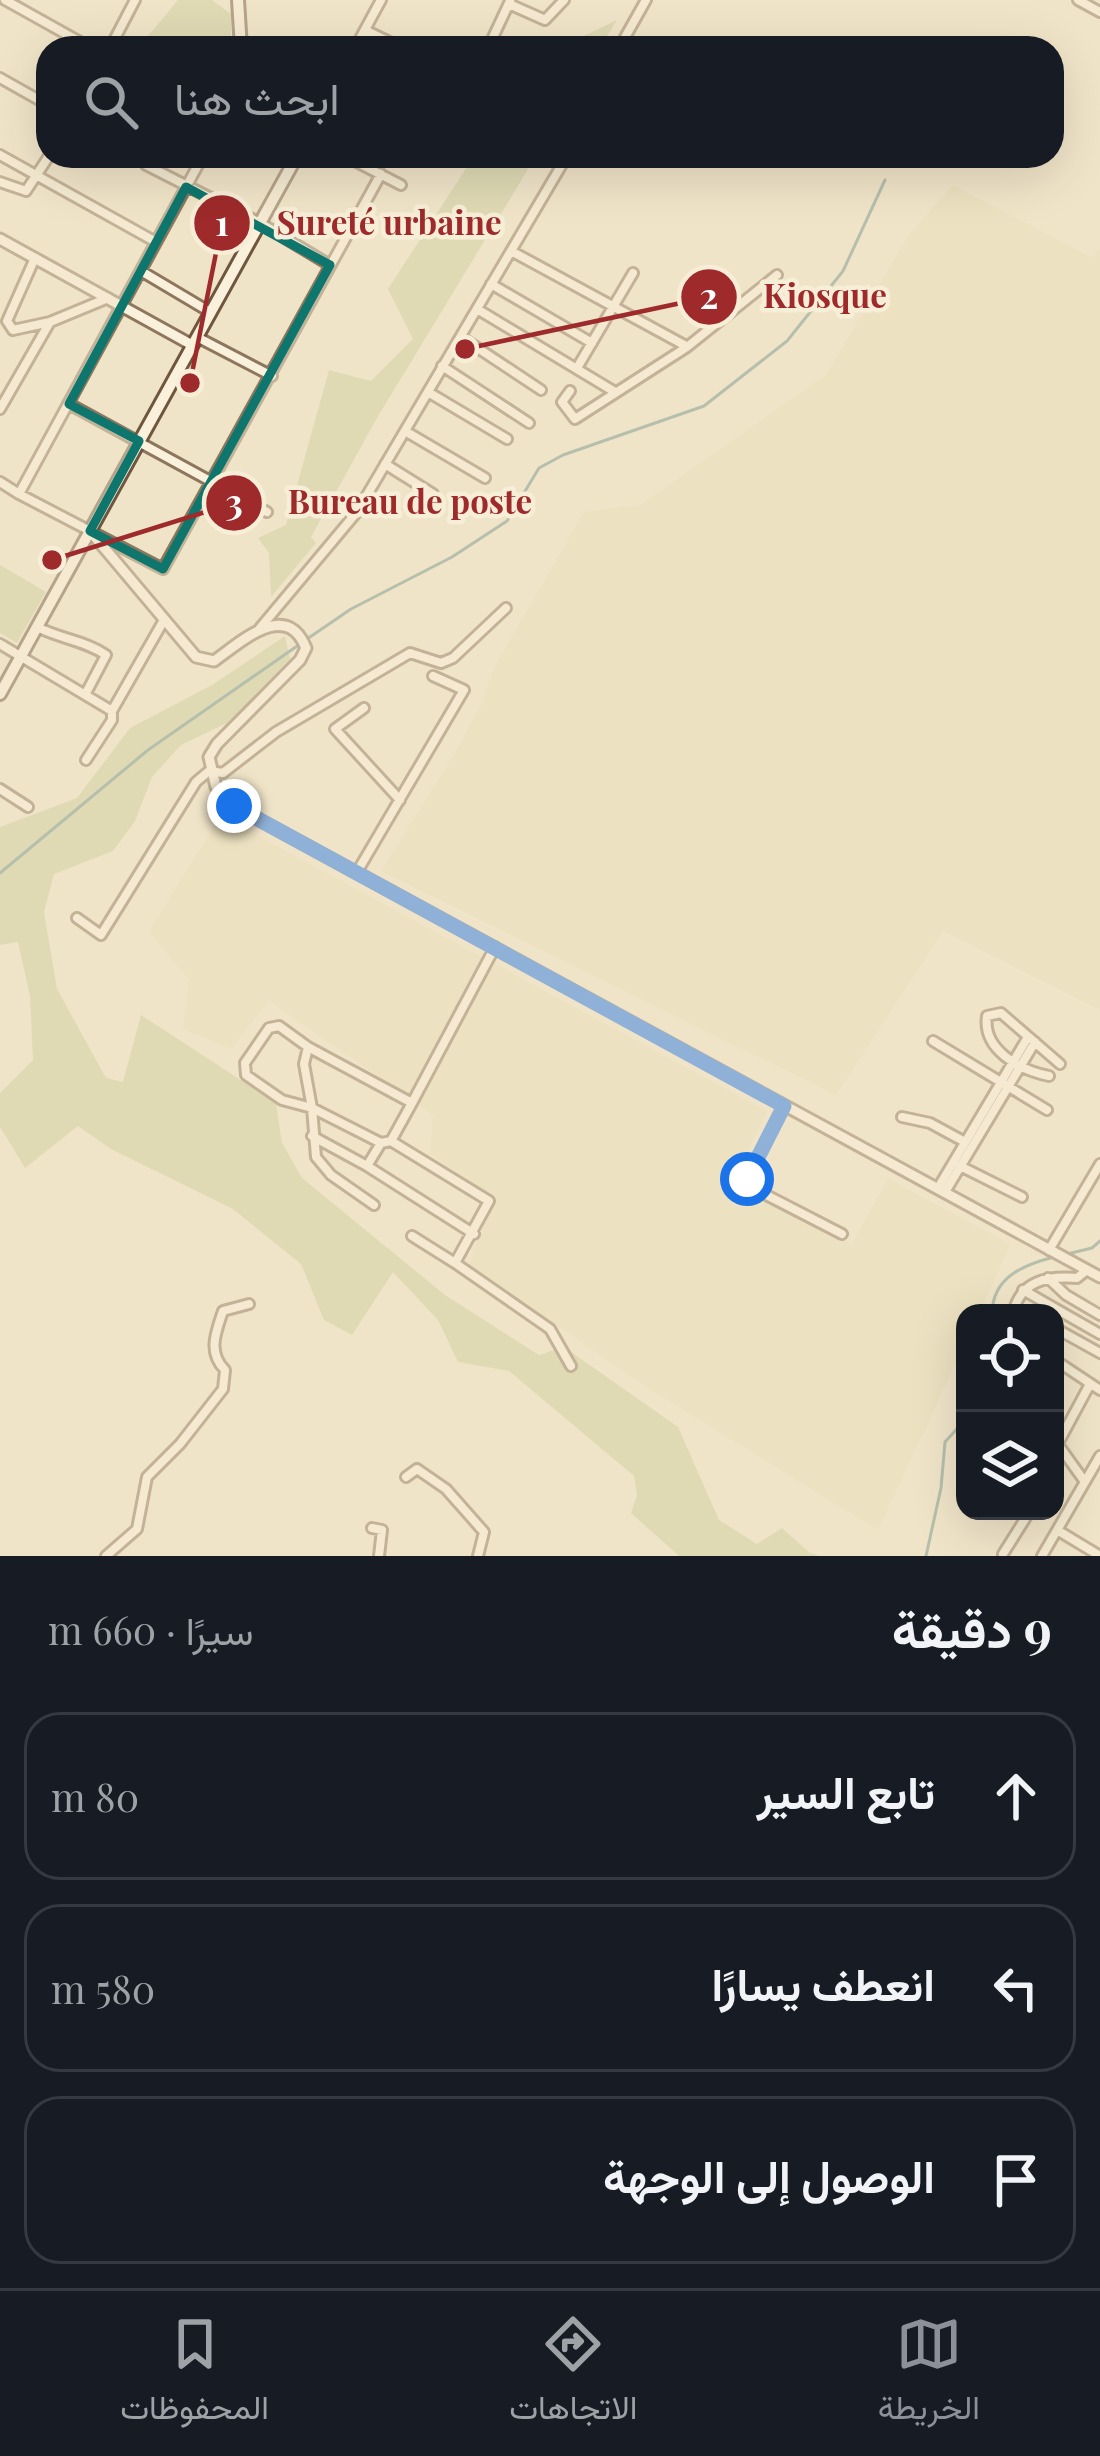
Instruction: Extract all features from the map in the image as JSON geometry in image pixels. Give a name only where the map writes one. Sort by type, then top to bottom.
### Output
[{"type":"main road","points":[[238,0],[241,36]]},
{"type":"main road","points":[[0,694],[290,168]]},
{"type":"street","points":[[5,0],[70,36]]},
{"type":"street","points":[[116,36],[135,0]]},
{"type":"street","points":[[361,36],[381,0]]},
{"type":"street","points":[[494,36],[510,2],[545,20],[563,0]]},
{"type":"street","points":[[626,36],[646,0]]},
{"type":"street","points":[[1078,0],[1100,12]]},
{"type":"street","points":[[364,30],[377,36]]},
{"type":"street","points":[[0,78],[36,98]]},
{"type":"street","points":[[0,155],[156,242]]},
{"type":"street","points":[[0,182],[23,192],[42,168]]},
{"type":"street","points":[[151,168],[260,223],[330,266]]},
{"type":"street","points":[[19,494],[196,168]]},
{"type":"street","points":[[368,168],[401,185]]},
{"type":"street","points":[[90,531],[196,657],[214,661],[259,629],[356,512],[560,168]]},
{"type":"street","points":[[0,482],[163,569],[380,174]]},
{"type":"street","points":[[0,238],[122,306],[272,376]]},
{"type":"street","points":[[511,250],[687,347]]},
{"type":"street","points":[[35,258],[10,310],[8,327],[18,331],[50,322],[108,298]]},
{"type":"street","points":[[141,271],[210,312]]},
{"type":"street","points":[[577,368],[633,273]]},
{"type":"street","points":[[570,391],[562,402],[575,419],[687,347],[777,275]]},
{"type":"street","points":[[491,284],[592,343]]},
{"type":"street","points":[[477,309],[615,392]]},
{"type":"street","points":[[0,409],[50,322]]},
{"type":"street","points":[[461,337],[541,390]]},
{"type":"street","points":[[442,366],[530,423]]},
{"type":"street","points":[[428,392],[507,439]]},
{"type":"street","points":[[69,404],[267,512]]},
{"type":"street","points":[[405,431],[485,478]]},
{"type":"street","points":[[385,464],[433,494]]},
{"type":"street","points":[[77,919],[101,935],[196,782],[209,771],[223,773],[276,733],[410,653],[440,663],[453,658],[506,608]]},
{"type":"street","points":[[86,760],[164,620]]},
{"type":"street","points":[[259,629],[277,623],[290,626],[301,635],[306,648],[209,758],[209,771],[221,795],[234,806],[1100,1276]]},
{"type":"street","points":[[37,627],[69,642],[86,642],[106,656],[86,695]]},
{"type":"street","points":[[0,644],[112,711]]},
{"type":"street","points":[[357,872],[464,690],[433,676]]},
{"type":"street","points":[[364,708],[334,729],[400,800]]},
{"type":"street","points":[[0,789],[28,807]]},
{"type":"street","points":[[367,1166],[412,1103],[495,947]]},
{"type":"street","points":[[1049,1076],[1017,1063],[991,1042],[986,1018],[1001,1013],[1060,1064]]},
{"type":"street","points":[[412,1103],[279,1026],[269,1028],[245,1070],[281,1100],[313,1108],[386,1142],[486,1198],[489,1205],[455,1263]]},
{"type":"street","points":[[942,1190],[1031,1040]]},
{"type":"street","points":[[933,1041],[1047,1110]]},
{"type":"street","points":[[308,1046],[304,1064],[320,1163],[374,1205]]},
{"type":"street","points":[[784,1106],[745,1184],[842,1234]]},
{"type":"street","points":[[902,1117],[930,1123],[969,1144]]},
{"type":"street","points":[[312,1136],[474,1234]]},
{"type":"street","points":[[957,1164],[1022,1197]]},
{"type":"street","points":[[1053,1252],[1100,1164]]},
{"type":"street","points":[[412,1235],[550,1329],[571,1366]]},
{"type":"street","points":[[1016,1304],[1023,1290],[1048,1278],[1077,1278],[1082,1267]]},
{"type":"street","points":[[1048,1278],[1100,1315]]},
{"type":"street","points":[[1023,1290],[1100,1334]]},
{"type":"street","points":[[106,1556],[137,1529],[147,1477],[223,1389],[225,1370],[212,1344],[223,1311],[249,1304]]},
{"type":"street","points":[[1064,1333],[1100,1353]]},
{"type":"street","points":[[1064,1366],[1100,1390]]},
{"type":"street","points":[[1064,1428],[1090,1384]]},
{"type":"street","points":[[1064,1453],[1085,1482]]},
{"type":"street","points":[[1042,1556],[1100,1456]]},
{"type":"street","points":[[406,1477],[417,1469],[446,1489],[484,1532],[478,1556]]},
{"type":"street","points":[[1004,1554],[1025,1520]]},
{"type":"street","points":[[371,1528],[382,1530],[379,1556]]},
{"type":"street","points":[[1057,1529],[1100,1556]]},
{"type":"highlighted area","points":[[186,187],[330,265],[163,569],[90,531],[139,441],[69,404]]},
{"type":"shaded area","points":[[953,185],[1092,258],[1100,247],[1100,1010],[943,931],[836,1095],[381,871],[455,753],[482,703],[495,666],[584,512],[642,504],[826,375],[908,236]]},
{"type":"shaded area","points":[[221,816],[767,1111],[736,1177],[852,1244],[888,1179],[1011,1244],[983,1304],[956,1304],[956,1362],[878,1530],[648,1388],[469,1265],[493,1199],[430,1154],[433,1115],[268,1000],[232,1049],[183,1029],[189,980],[149,931]]},
{"type":"green space","points":[[178,0],[212,0],[231,14],[231,36],[148,36]]},
{"type":"green space","points":[[617,20],[607,36],[584,36]]},
{"type":"green space","points":[[466,168],[529,168],[377,418],[311,537],[316,543],[271,597],[269,553],[258,538],[286,525],[329,370],[371,381],[413,339],[388,289]]},
{"type":"green space","points":[[0,565],[46,592],[17,643],[0,633]]},
{"type":"green space","points":[[285,636],[290,659],[227,723],[181,745],[152,777],[135,821],[113,851],[54,874],[44,912],[57,989],[106,1078],[123,1082],[141,1015],[276,1103],[282,1143],[302,1178],[445,1295],[539,1355],[564,1347],[678,1427],[719,1520],[757,1544],[782,1528],[820,1556],[679,1556],[631,1513],[637,1495],[634,1476],[509,1371],[458,1362],[438,1320],[393,1272],[352,1335],[324,1320],[301,1264],[233,1209],[111,1149],[78,1126],[25,1168],[0,1127],[0,1093],[33,1060],[30,996],[18,942],[0,945],[0,827],[77,798],[130,728],[212,685]]},
{"type":"waterway","points":[[307,639],[507,521],[539,468],[563,455],[704,406],[787,341],[843,271],[885,180]]},
{"type":"waterway","points":[[0,873],[148,750],[300,644]]},
{"type":"waterway","points":[[1063,1255],[1092,1248],[1100,1241]]},
{"type":"waterway","points":[[994,1304],[1012,1274],[1054,1257]]},
{"type":"waterway","points":[[926,1556],[941,1488],[945,1442],[956,1430]]},
{"type":"place","name":"Kiosque","points":[[465,349]]},
{"type":"place","name":"Sureté urbaine","points":[[190,383]]},
{"type":"place","name":"Bureau de poste","points":[[52,560]]},
{"type":"route","points":[[234,806],[784,1106],[747,1179]]}]
